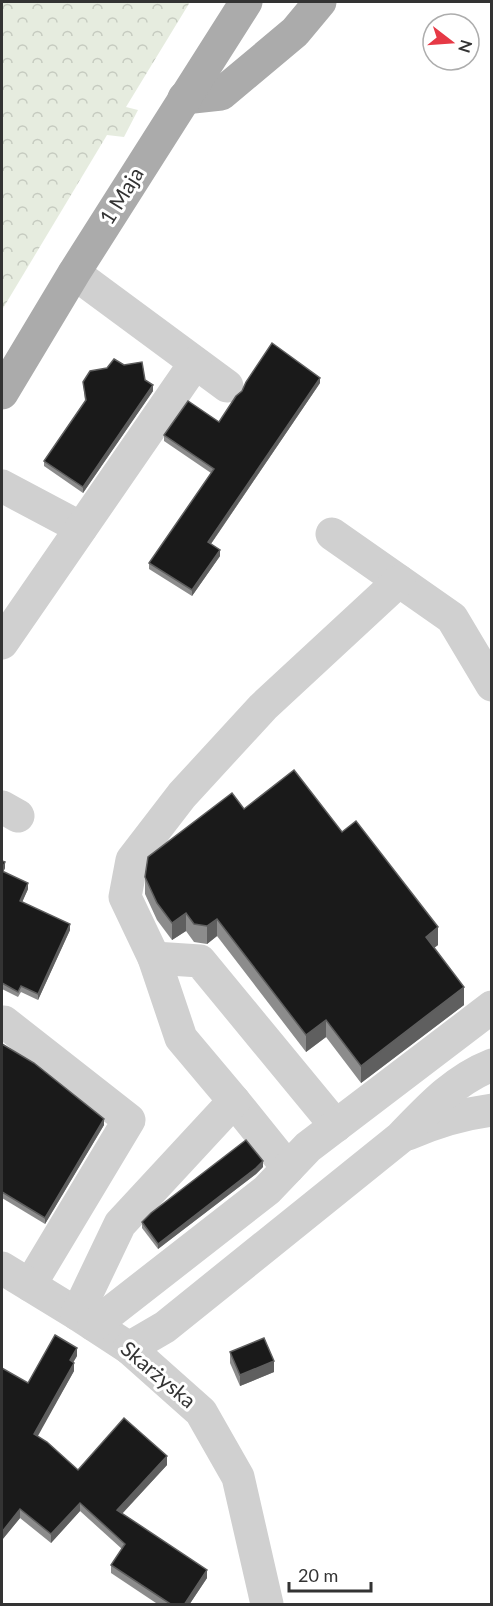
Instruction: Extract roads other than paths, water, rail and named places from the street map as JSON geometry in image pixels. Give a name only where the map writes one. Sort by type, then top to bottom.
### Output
[{"type":"main road","name":"1 Maja","points":[[2,393],[74,273],[246,2]]},
{"type":"main road","points":[[184,98],[221,94],[295,32],[320,2]]},
{"type":"street","points":[[74,273],[227,387]]},
{"type":"street","points":[[2,643],[195,363]]},
{"type":"street","points":[[2,486],[81,528]]},
{"type":"street","points":[[332,534],[452,618],[492,685]]},
{"type":"street","points":[[288,1168],[181,1038],[154,958],[125,897],[132,860],[182,795],[263,707],[399,580]]},
{"type":"street","points":[[154,958],[200,961],[336,1126]]},
{"type":"street","points":[[86,1319],[267,1190],[308,1147],[492,1008]]},
{"type":"street","points":[[4,1022],[129,1120],[30,1285]]},
{"type":"street","points":[[129,1348],[165,1327],[401,1137],[436,1101],[459,1082],[492,1065]]},
{"type":"street","points":[[86,1319],[120,1224],[234,1101]]},
{"type":"street","points":[[401,1137],[448,1119],[488,1108]]},
{"type":"street","name":"Skarżyska","points":[[2,1268],[129,1348],[201,1412],[238,1477],[267,1605]]}]
